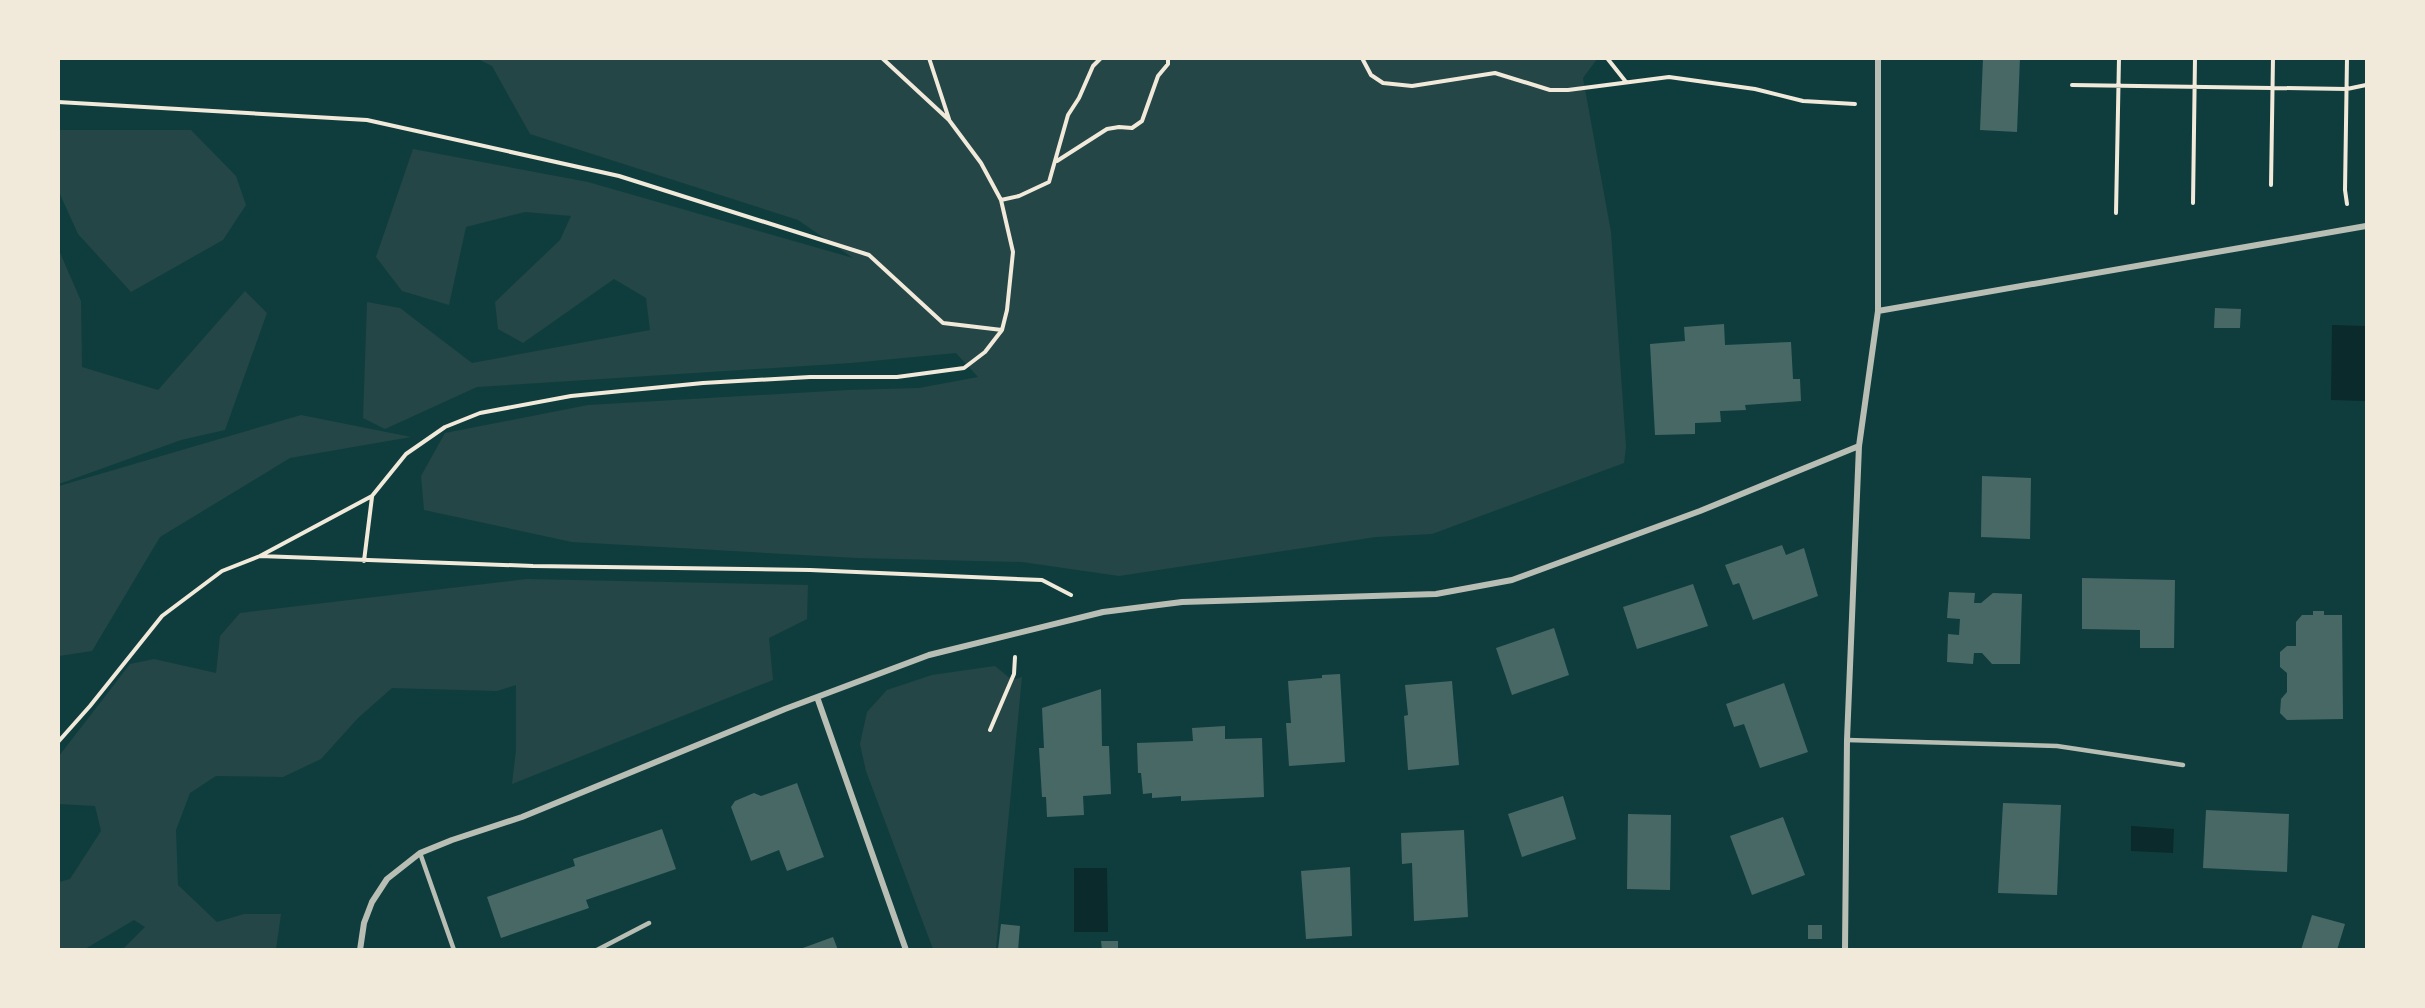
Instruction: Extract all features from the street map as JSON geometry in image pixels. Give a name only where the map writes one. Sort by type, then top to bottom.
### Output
[{"type":"street","points":[[1845,950],[1847,740],[1859,446],[1878,311],[1878,58]]},
{"type":"street","points":[[1878,311],[2367,226]]},
{"type":"street","points":[[358,949],[372,902],[387,879],[420,853],[522,817],[817,697],[929,655],[1103,612],[1182,602],[1436,594],[1512,580],[1700,511],[1859,446]]},
{"type":"street","points":[[817,697],[906,950]]},
{"type":"lane","points":[[1847,740],[2057,746],[2183,765]]},
{"type":"lane","points":[[420,853],[454,950]]},
{"type":"lane","points":[[597,950],[649,922]]},
{"type":"path","points":[[58,742],[162,616],[222,571],[260,556],[372,496],[406,454],[444,427],[480,413],[571,396],[703,383],[810,377],[897,377],[964,368],[985,352],[1002,330],[1007,310],[1013,252],[1001,200],[981,163],[949,120],[882,58]]},
{"type":"path","points":[[929,58],[949,120]]},
{"type":"path","points":[[1001,200],[1019,196],[1049,182],[1068,115],[1079,98],[1092,66],[1101,58]]},
{"type":"path","points":[[1056,161],[1107,129],[1132,128],[1142,121],[1158,76],[1168,64],[1168,58]]},
{"type":"path","points":[[1362,58],[1371,75],[1383,83],[1412,86],[1495,73],[1550,90],[1568,90],[1669,77],[1755,89],[1803,101],[1877,106]]},
{"type":"path","points":[[1607,58],[1627,82]]},
{"type":"path","points":[[2116,213],[2119,58]]},
{"type":"path","points":[[2193,203],[2195,58]]},
{"type":"path","points":[[2271,185],[2274,58]]},
{"type":"path","points":[[2347,58],[2345,190],[2352,229]]},
{"type":"path","points":[[2072,85],[2347,88],[2367,86]]},
{"type":"path","points":[[58,102],[367,120],[619,176],[869,255],[943,322],[1002,330]]},
{"type":"path","points":[[364,561],[372,496]]},
{"type":"path","points":[[260,556],[364,561],[810,570],[1042,580],[1103,612]]},
{"type":"path","points":[[990,730],[1014,674]]},
{"type":"shaded area","points":[[478,59],[1597,59],[1583,78],[1611,232],[1626,447],[1624,463],[1432,534],[1376,537],[1119,576],[1022,562],[857,558],[572,542],[424,510],[421,476],[445,433],[588,405],[919,388],[978,377],[956,353],[851,363],[477,387],[385,429],[363,418],[367,302],[400,308],[472,363],[650,330],[646,298],[614,279],[523,343],[498,329],[495,302],[560,240],[571,216],[525,212],[466,227],[449,305],[402,291],[376,257],[413,149],[588,182],[853,258],[798,220],[530,134],[492,66]]},
{"type":"shaded area","points":[[59,130],[191,130],[236,176],[246,205],[223,240],[131,292],[78,234],[59,192]]},
{"type":"shaded area","points":[[58,248],[81,301],[82,367],[158,390],[245,291],[267,313],[225,430],[181,440],[59,484]]},
{"type":"shaded area","points":[[2332,325],[2366,326],[2365,401],[2331,400]]},
{"type":"shaded area","points":[[301,415],[411,437],[290,458],[160,537],[92,651],[59,656],[59,486]]},
{"type":"shaded area","points":[[526,579],[808,585],[807,619],[769,638],[773,680],[512,784],[516,750],[516,685],[497,691],[392,688],[358,718],[321,759],[283,777],[216,776],[190,793],[176,830],[178,885],[217,922],[244,914],[281,914],[276,949],[123,949],[145,927],[134,920],[85,949],[59,949],[59,882],[70,879],[101,831],[95,806],[59,804],[59,756],[130,664],[154,659],[216,673],[220,636],[240,613]]},
{"type":"shaded area","points":[[995,666],[1012,680],[1022,677],[996,949],[933,949],[866,771],[860,744],[867,712],[887,690],[932,675]]},
{"type":"shaded area","points":[[2131,826],[2174,829],[2173,853],[2131,851]]},
{"type":"shaded area","points":[[1074,868],[1107,868],[1108,932],[1074,932]]},
{"type":"building","points":[[1983,58],[2020,58],[2017,132],[1980,130]]},
{"type":"building","points":[[2215,308],[2241,309],[2240,328],[2214,328]]},
{"type":"building","points":[[1724,324],[1725,345],[1791,342],[1793,379],[1800,379],[1801,401],[1745,405],[1746,410],[1720,411],[1721,422],[1695,423],[1695,434],[1655,435],[1650,344],[1685,341],[1684,327]]},
{"type":"building","points":[[1982,476],[2031,478],[2030,539],[1981,537]]},
{"type":"building","points":[[1782,545],[1786,555],[1804,548],[1818,596],[1753,620],[1739,583],[1733,585],[1725,565]]},
{"type":"building","points":[[2082,578],[2175,580],[2174,648],[2140,648],[2140,630],[2082,629]]},
{"type":"building","points":[[1693,584],[1708,626],[1637,649],[1623,607]]},
{"type":"building","points":[[1949,592],[1975,593],[1974,603],[1981,603],[1993,593],[2022,594],[2020,664],[1992,664],[1982,653],[1974,653],[1973,664],[1947,662],[1948,634],[1959,635],[1960,619],[1947,618]]},
{"type":"building","points":[[2313,611],[2324,611],[2324,615],[2342,615],[2343,719],[2287,720],[2280,713],[2281,699],[2287,692],[2287,673],[2280,667],[2280,652],[2287,646],[2296,646],[2296,622],[2302,615],[2313,615]]},
{"type":"building","points":[[1554,628],[1569,675],[1512,695],[1496,648]]},
{"type":"building","points":[[1340,674],[1345,762],[1289,766],[1286,723],[1291,723],[1288,681]]},
{"type":"building","points":[[1452,681],[1459,765],[1408,770],[1404,716],[1408,715],[1405,685]]},
{"type":"building","points":[[1784,683],[1808,752],[1760,768],[1744,724],[1734,727],[1726,704]]},
{"type":"building","points":[[1101,689],[1102,746],[1109,746],[1111,794],[1083,796],[1084,815],[1047,817],[1046,797],[1042,797],[1039,748],[1044,748],[1042,708]]},
{"type":"building","points":[[1225,726],[1225,739],[1262,738],[1264,797],[1181,801],[1181,796],[1152,798],[1152,793],[1143,794],[1141,773],[1138,773],[1137,743],[1193,741],[1192,728]]},
{"type":"building","points":[[797,783],[824,857],[787,871],[779,850],[751,861],[731,807],[735,801],[754,793],[761,796]]},
{"type":"building","points":[[1563,796],[1576,839],[1522,857],[1508,814]]},
{"type":"building","points":[[2003,803],[2061,805],[2057,895],[1998,893]]},
{"type":"building","points":[[2206,810],[2289,814],[2287,872],[2203,868]]},
{"type":"building","points":[[1628,814],[1671,815],[1670,890],[1627,889]]},
{"type":"building","points":[[1783,817],[1805,875],[1752,895],[1730,836]]},
{"type":"building","points":[[662,829],[676,869],[586,900],[589,908],[501,938],[487,897],[575,866],[573,859]]},
{"type":"building","points":[[1464,830],[1468,917],[1414,921],[1412,863],[1402,864],[1401,833]]},
{"type":"building","points":[[1350,867],[1352,936],[1306,939],[1301,871]]},
{"type":"building","points":[[2312,915],[2345,924],[2337,950],[2301,950]]},
{"type":"building","points":[[1001,924],[1020,926],[1018,950],[998,950]]},
{"type":"building","points":[[1808,925],[1822,925],[1822,939],[1808,939]]},
{"type":"building","points":[[833,937],[838,950],[800,950],[800,949]]},
{"type":"building","points":[[1101,941],[1118,941],[1118,950],[1102,950]]}]
